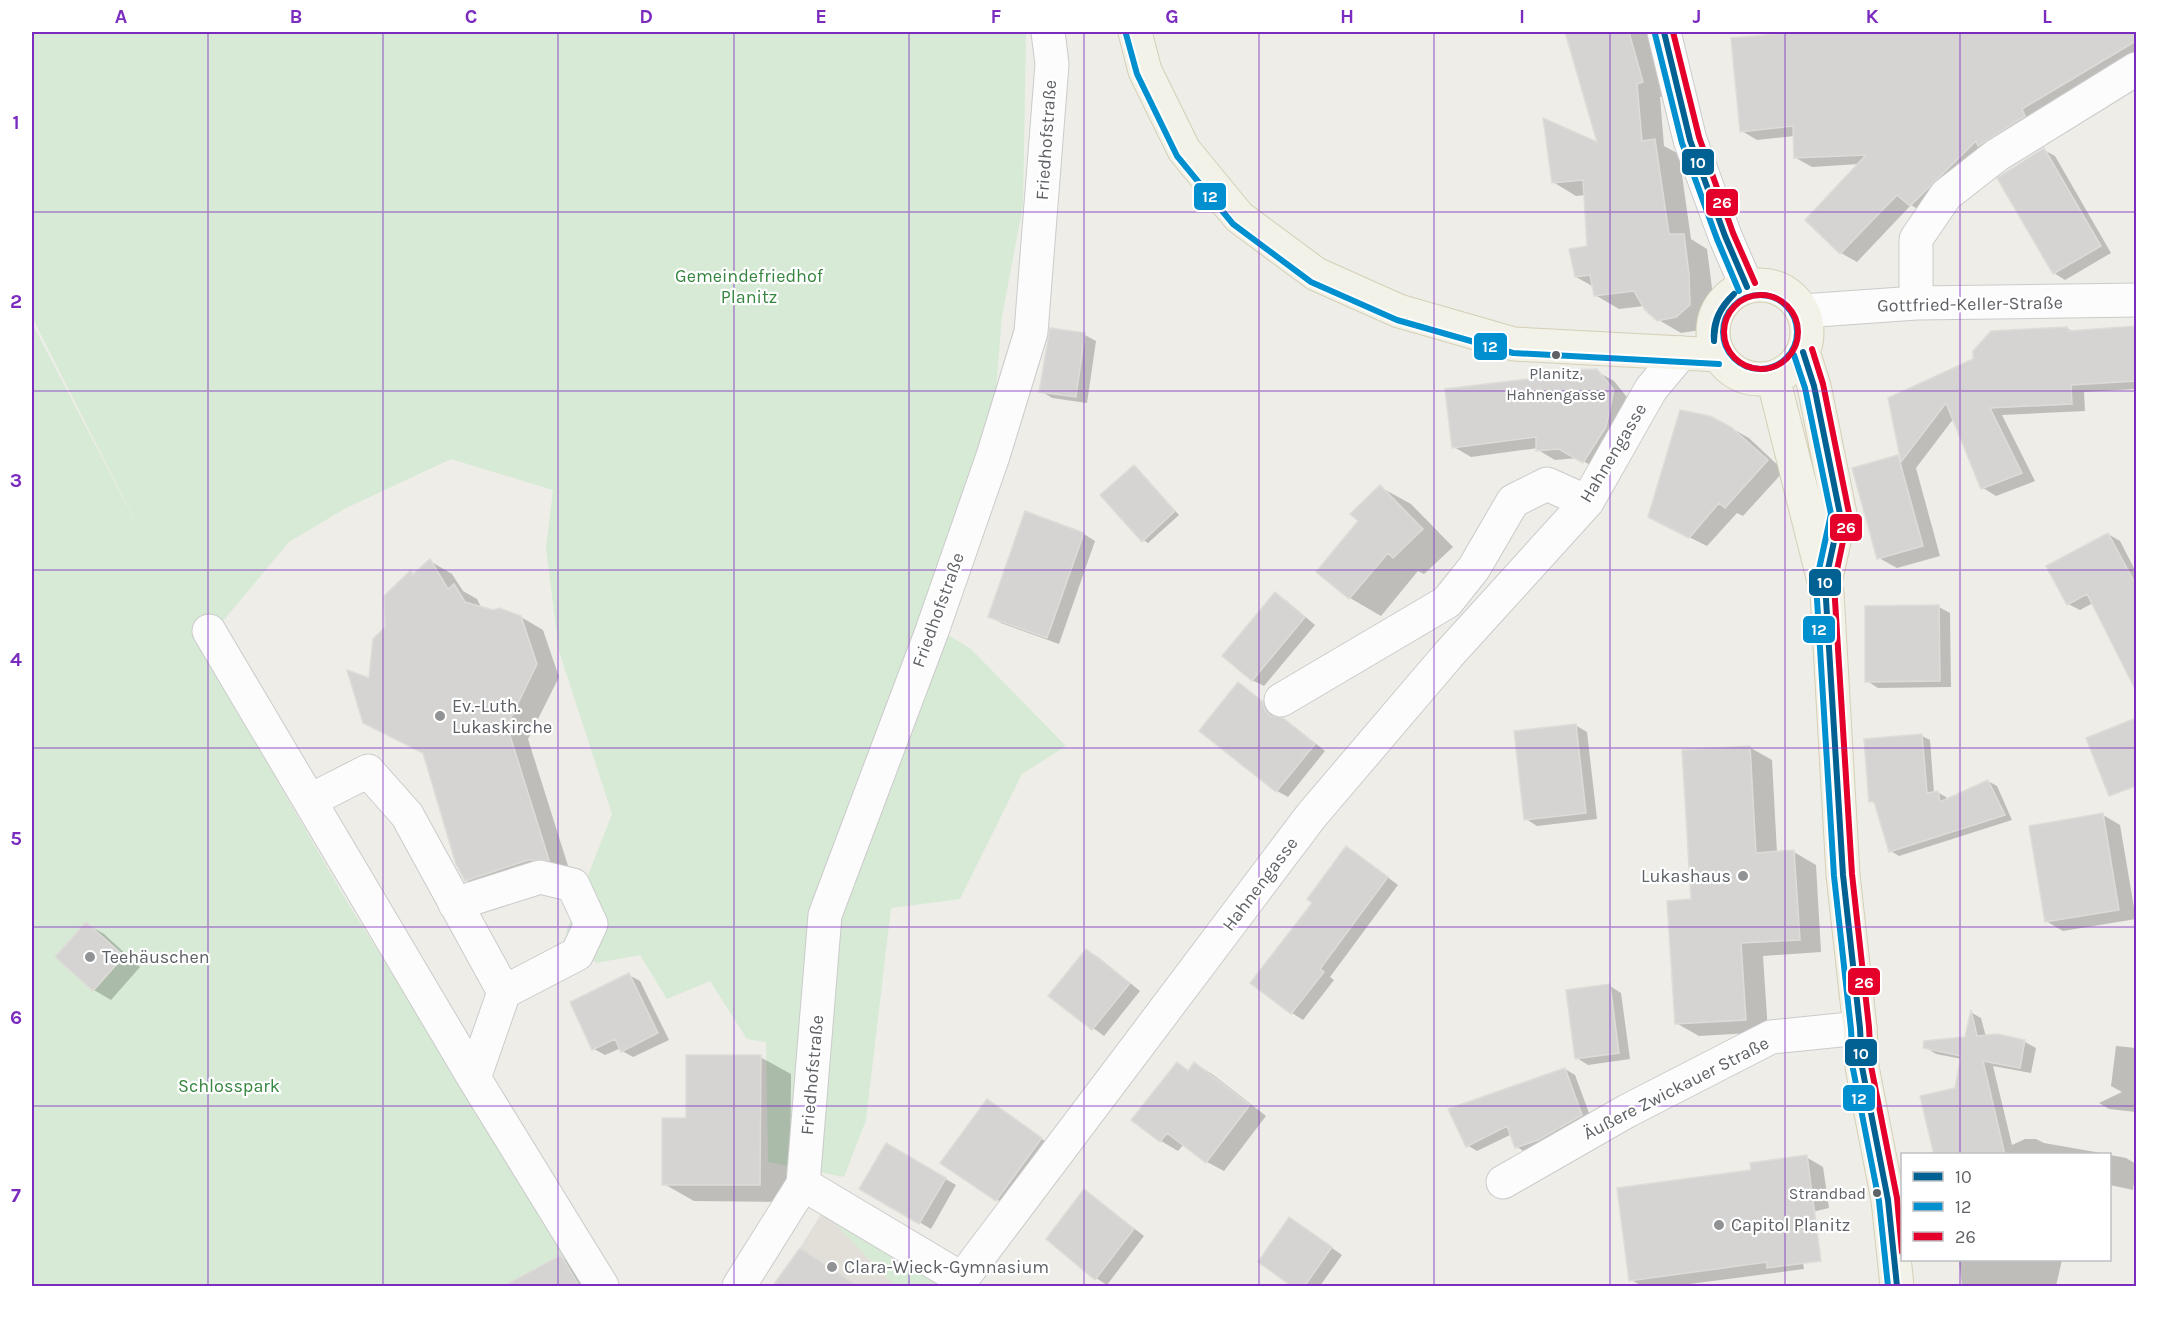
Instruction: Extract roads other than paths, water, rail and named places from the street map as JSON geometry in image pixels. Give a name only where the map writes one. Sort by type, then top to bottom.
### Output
[{"type":"main road","points":[[1135,32],[1145,70],[1184,150],[1239,217],[1316,274],[1399,311],[1514,344],[1719,355]]},
{"type":"main road","points":[[1757,285],[1779,289],[1796,302],[1803,311],[1808,331],[1803,352],[1791,368],[1773,378],[1758,380],[1743,376],[1729,368],[1719,355],[1714,342],[1713,328],[1716,315],[1723,303],[1734,293],[1757,285]]},
{"type":"main road","points":[[1803,352],[1814,386],[1840,514],[1825,583]]},
{"type":"main road","points":[[1773,378],[1825,583],[1843,875],[1860,1028],[1862,1067],[1888,1200],[1897,1287]]},
{"type":"street","name":"Friedhofstraße","points":[[803,1184],[825,915],[936,620],[993,456],[1031,332],[1052,64],[1048,32]]},
{"type":"street","points":[[1664,32],[1690,140],[1725,236],[1747,287]]},
{"type":"street","points":[[1916,303],[1916,239],[1946,195],[1997,154],[2136,69]]},
{"type":"street","name":"Gottfried-Keller-Straße","points":[[1803,311],[1916,303],[2136,300]]},
{"type":"street","name":"Hahnengasse","points":[[803,1184],[962,1279],[1311,816],[1449,654],[1587,502],[1651,389],[1681,353]]},
{"type":"street","points":[[1281,700],[1447,602],[1474,568],[1513,501],[1547,484],[1587,502]]},
{"type":"street","points":[[209,631],[474,1078],[602,1287]]},
{"type":"street","points":[[311,800],[368,771],[407,815],[504,992]]},
{"type":"street","points":[[455,904],[540,877],[573,885],[591,924],[577,954],[504,992],[474,1078]]},
{"type":"street","name":"Äußere Zwickauer Straße","points":[[1503,1182],[1627,1111],[1771,1037],[1860,1028]]},
{"type":"street","points":[[739,1287],[803,1184]]},
{"type":"place","name":"Planitz, Hahnengasse","points":[[1556,355]]},
{"type":"place","name":"Ev.-Luth. Lukaskirche","points":[[440,716]]},
{"type":"place","name":"Lukashaus","points":[[1743,876]]},
{"type":"place","name":"Teehäuschen","points":[[90,957]]},
{"type":"place","name":"Strandbad","points":[[1877,1193]]},
{"type":"place","name":"Capitol Planitz","points":[[1719,1225]]},
{"type":"place","name":"Clara-Wieck-Gymnasium","points":[[832,1267]]},
{"type":"park label","name":"Gemeindefriedhof Planitz","points":[[749,286]]},
{"type":"park label","name":"Schlosspark","points":[[229,1086]]}]
